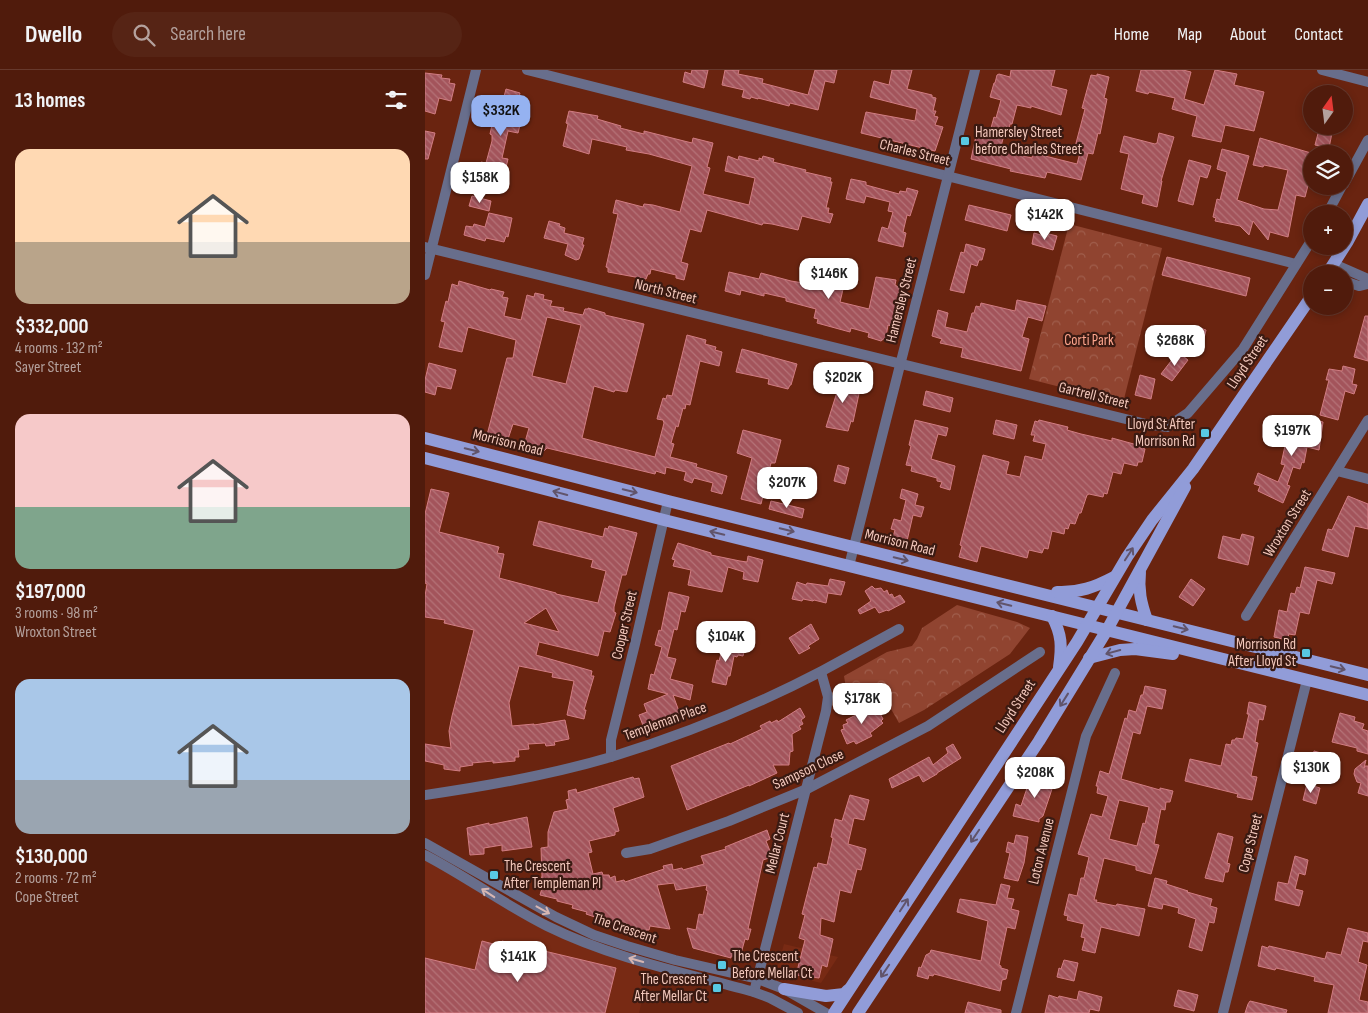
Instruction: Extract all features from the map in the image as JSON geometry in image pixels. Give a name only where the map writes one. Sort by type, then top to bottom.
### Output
[{"type":"main road","points":[[1333,265],[1368,204]]},
{"type":"main road","name":"Lloyd Street","points":[[834,1013],[1088,625],[1115,577],[1152,520],[1193,469],[1303,309]]},
{"type":"main road","name":"Morrison Road","points":[[426,438],[1368,675]]},
{"type":"main road","points":[[425,458],[664,520],[1368,695]]},
{"type":"main road","name":"Lloyd Street","points":[[858,1013],[1039,741],[1107,630],[1178,502],[1193,469]]},
{"type":"main road","points":[[1140,570],[1138,588],[1147,620]]},
{"type":"main road","points":[[1037,592],[1083,591],[1115,577]]},
{"type":"main road","points":[[1051,616],[1059,629],[1061,642],[1058,670]]},
{"type":"main road","points":[[1089,658],[1120,650],[1135,649],[1178,655],[1195,652]]},
{"type":"main road","points":[[784,988],[826,996],[844,994],[848,990]]},
{"type":"street","points":[[425,275],[428,248],[476,70]]},
{"type":"street","name":"Charles Street","points":[[527,70],[1297,264]]},
{"type":"street","name":"Hamersley Street","points":[[849,566],[975,70]]},
{"type":"street","points":[[1322,70],[1368,82]]},
{"type":"street","points":[[1353,167],[1368,140]]},
{"type":"street","name":"North Street","points":[[428,248],[900,363]]},
{"type":"street","name":"Gartrell Street","points":[[900,363],[1147,424],[1167,426],[1188,413],[1243,348],[1303,255]]},
{"type":"street","points":[[1353,274],[1368,278]]},
{"type":"street","points":[[1353,284],[1359,286],[1368,284]]},
{"type":"street","name":"Wroxton Street","points":[[1246,616],[1368,420]]},
{"type":"street","points":[[1337,471],[1368,479]]},
{"type":"street","name":"Cooper Street","points":[[611,757],[611,740],[668,500]]},
{"type":"street","name":"Templeman Place","points":[[425,795],[498,784],[551,773],[611,757],[677,734],[742,709],[821,672],[899,629]]},
{"type":"street","name":"Sampson Close","points":[[626,853],[650,849],[729,821],[807,788],[928,726],[1041,652]]},
{"type":"street","name":"Mellar Court","points":[[754,992],[807,788],[828,697],[821,672]]},
{"type":"street","name":"Loton Avenue","points":[[1016,1013],[1086,736],[1115,673]]},
{"type":"street","name":"Cope Street","points":[[1223,1013],[1307,680]]},
{"type":"street","name":"The Crescent","points":[[425,842],[549,914],[594,935],[675,960],[758,979],[784,988],[826,1013]]},
{"type":"street","name":"The Crescent","points":[[425,856],[535,920],[591,945],[628,958],[754,992],[771,998],[798,1013]]},
{"type":"shaded area","points":[[425,855],[548,927],[651,964],[639,1013],[425,1013]]},
{"type":"shaded area","points":[[784,944],[838,957],[821,983],[776,972]]},
{"type":"green space","name":"Corti Park","points":[[1069,224],[1162,248],[1123,403],[1029,379]]},
{"type":"green space","points":[[957,605],[1017,622],[1030,628],[1010,654],[924,710],[899,723],[878,686],[844,704],[846,688],[844,676],[887,652],[912,646],[922,628]]},
{"type":"building","points":[[692,70],[708,70],[704,88],[683,82],[685,72],[691,74]]},
{"type":"building","points":[[725,70],[739,70],[738,74],[763,79],[762,83],[808,95],[815,70],[837,70],[834,83],[825,81],[818,110],[790,103],[789,106],[758,98],[742,97],[744,90],[722,85]]},
{"type":"building","points":[[892,70],[912,70],[907,89],[932,95],[932,97],[936,98],[933,111],[936,111],[934,116],[938,117],[935,125],[943,127],[935,151],[861,133],[866,112],[915,121],[917,109],[870,97],[874,81],[889,85]]},
{"type":"building","points":[[1011,70],[1055,70],[1051,86],[1067,90],[1061,115],[1031,106],[1031,108],[1017,105],[1008,135],[1004,135],[1000,150],[1032,158],[1033,153],[1077,164],[1081,149],[1075,147],[1085,109],[1082,108],[1091,75],[1097,76],[1097,74],[1109,77],[1104,98],[1107,99],[1100,134],[1098,133],[1093,154],[1088,153],[1081,180],[1047,172],[1045,178],[1010,171],[1011,169],[971,159],[976,136],[988,139],[994,117],[996,118],[1001,100],[990,97],[997,75],[1010,77]]},
{"type":"building","points":[[1141,70],[1183,70],[1191,72],[1184,99],[1204,105],[1215,70],[1237,74],[1234,85],[1264,92],[1254,131],[1225,125],[1221,142],[1192,136],[1197,116],[1172,109],[1175,98],[1136,91]]},
{"type":"building","points":[[425,73],[442,75],[441,78],[450,79],[449,83],[455,84],[451,101],[439,98],[435,114],[425,111]]},
{"type":"building","points":[[506,89],[520,93],[514,119],[521,121],[518,133],[508,131],[502,158],[508,159],[503,180],[479,175],[481,162],[486,163],[492,141],[492,135],[490,134],[493,114],[499,116]]},
{"type":"building","points":[[569,111],[598,116],[597,119],[621,126],[620,128],[644,134],[644,131],[692,143],[693,138],[713,143],[707,167],[710,168],[703,194],[749,205],[755,178],[725,171],[728,156],[738,160],[739,156],[759,161],[759,158],[762,159],[763,156],[774,159],[773,162],[831,178],[830,182],[832,182],[826,208],[829,208],[828,213],[833,214],[830,223],[802,216],[798,230],[772,224],[763,223],[762,225],[707,210],[701,232],[690,229],[681,262],[688,264],[684,280],[676,278],[676,275],[651,269],[646,279],[608,272],[606,267],[618,214],[613,213],[616,200],[643,207],[644,204],[653,205],[680,212],[692,166],[649,154],[626,150],[627,147],[592,139],[589,154],[563,146]]},
{"type":"building","points":[[425,131],[435,133],[428,159],[425,159]]},
{"type":"building","points":[[1159,133],[1174,137],[1161,181],[1157,207],[1142,203],[1144,195],[1121,189],[1129,154],[1120,152],[1124,136],[1155,144],[1157,143]]},
{"type":"building","points":[[1318,135],[1332,135],[1330,145],[1315,145]]},
{"type":"building","points":[[1260,138],[1303,151],[1303,195],[1306,195],[1305,197],[1296,195],[1288,237],[1270,232],[1268,240],[1253,221],[1249,235],[1240,226],[1215,221],[1216,218],[1213,217],[1217,199],[1220,200],[1227,172],[1217,169],[1222,149],[1249,156],[1237,200],[1264,209],[1278,210],[1288,170],[1264,165],[1263,167],[1253,165]]},
{"type":"building","points":[[1189,160],[1211,166],[1207,178],[1200,176],[1193,205],[1178,201]]},
{"type":"building","points":[[851,179],[866,182],[866,185],[899,194],[900,191],[906,192],[907,188],[918,191],[910,216],[907,215],[903,232],[906,233],[903,247],[878,241],[882,227],[888,229],[893,212],[888,211],[890,202],[866,196],[864,203],[846,199]]},
{"type":"building","points":[[472,196],[491,201],[489,211],[469,206]]},
{"type":"building","points":[[969,205],[1011,215],[1007,231],[965,220]]},
{"type":"building","points":[[489,213],[512,218],[508,237],[506,236],[504,242],[486,238],[485,241],[464,235],[466,226],[473,227],[474,224],[485,227]]},
{"type":"building","points":[[549,221],[560,224],[559,226],[565,228],[564,233],[584,238],[582,245],[584,245],[579,259],[576,260],[565,255],[568,244],[544,238]]},
{"type":"building","points":[[1034,233],[1048,237],[1049,234],[1057,236],[1053,250],[1032,244]]},
{"type":"building","points":[[966,244],[985,249],[982,260],[979,260],[977,266],[971,264],[964,293],[950,290],[961,252],[964,253]]},
{"type":"building","points":[[1167,257],[1250,278],[1246,296],[1162,275]]},
{"type":"building","points":[[833,266],[850,270],[840,302],[869,309],[876,277],[896,280],[895,285],[900,288],[891,326],[888,325],[886,337],[881,341],[868,337],[869,333],[851,328],[850,332],[817,323],[818,319],[814,318],[816,309],[786,301],[786,298],[764,293],[764,296],[741,290],[740,295],[725,291],[729,272],[759,279],[761,273],[791,281],[803,283],[803,280],[822,285],[826,269],[832,271]]},
{"type":"building","points":[[459,281],[504,292],[502,297],[508,298],[504,316],[521,320],[527,295],[534,297],[535,293],[544,295],[543,299],[552,301],[550,306],[564,308],[563,311],[583,315],[585,309],[588,308],[605,313],[605,315],[644,324],[627,392],[615,390],[614,392],[594,386],[582,438],[655,457],[664,423],[663,420],[657,419],[658,415],[663,398],[666,399],[667,395],[672,396],[687,335],[706,340],[705,344],[716,347],[715,350],[722,352],[719,366],[700,361],[690,405],[686,404],[685,409],[683,408],[678,427],[676,426],[671,443],[674,444],[670,457],[697,464],[696,467],[727,476],[722,494],[711,491],[713,483],[694,478],[692,483],[684,480],[686,472],[666,467],[665,474],[656,471],[655,474],[547,448],[544,451],[529,447],[529,444],[525,442],[529,428],[513,424],[508,439],[504,438],[503,442],[488,438],[489,435],[487,435],[507,358],[513,358],[516,340],[468,327],[462,352],[439,347],[445,322],[441,321],[446,301],[448,302],[452,284],[458,286]],"holes":[[[547,317],[581,325],[566,384],[532,376]]]},
{"type":"building","points":[[1017,300],[1046,306],[1042,321],[1028,317],[1022,337],[1029,339],[1021,371],[961,357],[963,348],[940,343],[942,339],[932,336],[938,310],[948,313],[945,327],[967,332],[976,306],[980,307],[981,303],[1015,311]]},
{"type":"building","points":[[1365,316],[1368,316],[1368,361],[1354,357]]},
{"type":"building","points":[[1194,326],[1206,330],[1201,351],[1178,345],[1181,332],[1192,334]]},
{"type":"building","points":[[742,349],[797,364],[788,389],[768,384],[769,379],[736,372]]},
{"type":"building","points":[[1178,352],[1188,360],[1172,381],[1161,374]]},
{"type":"building","points":[[429,363],[456,370],[451,389],[437,386],[435,395],[425,392],[425,380]]},
{"type":"building","points":[[1343,366],[1355,369],[1352,384],[1357,385],[1354,394],[1345,391],[1338,420],[1320,415],[1329,380],[1326,380],[1329,369],[1342,371]]},
{"type":"building","points":[[1140,375],[1155,379],[1151,399],[1135,395]]},
{"type":"building","points":[[833,376],[855,381],[854,388],[860,389],[853,422],[851,421],[848,431],[826,427],[838,389],[831,387]]},
{"type":"building","points":[[926,391],[953,398],[950,412],[923,405]]},
{"type":"building","points":[[1308,418],[1323,422],[1319,450],[1307,447],[1304,463],[1302,462],[1300,469],[1293,467],[1287,485],[1290,486],[1283,503],[1258,491],[1260,486],[1254,484],[1258,473],[1278,482],[1285,465],[1281,464],[1290,423],[1303,426],[1303,423],[1306,423]]},
{"type":"building","points":[[915,420],[948,428],[946,436],[938,434],[931,459],[955,466],[950,490],[940,487],[942,482],[937,481],[937,478],[911,471],[912,466],[906,465]]},
{"type":"building","points":[[996,420],[1017,425],[1014,439],[993,434]]},
{"type":"building","points":[[1039,420],[1068,427],[1067,430],[1081,434],[1112,441],[1112,438],[1141,446],[1141,448],[1145,449],[1142,462],[1138,462],[1137,466],[1124,463],[1121,474],[1113,472],[1107,494],[1104,493],[1103,497],[1087,495],[1075,524],[1070,523],[1068,529],[1065,528],[1064,534],[1052,531],[1048,549],[1044,548],[1042,553],[1029,550],[1027,558],[981,546],[977,562],[959,557],[962,546],[960,545],[983,455],[1009,462],[1006,474],[1020,477],[1025,456],[1042,460],[1046,444],[1033,441],[1035,435],[1031,435],[1035,421],[1038,422]]},
{"type":"building","points":[[743,430],[781,440],[775,463],[771,463],[761,504],[741,499],[752,458],[737,453]]},
{"type":"building","points":[[838,465],[849,468],[845,484],[834,481]]},
{"type":"building","points":[[431,489],[449,493],[439,532],[499,547],[497,553],[504,554],[499,578],[556,594],[598,603],[606,571],[591,567],[593,560],[533,545],[539,521],[603,537],[605,528],[608,529],[609,526],[637,533],[626,575],[622,575],[614,607],[614,612],[616,613],[610,632],[604,631],[598,656],[539,642],[536,655],[592,671],[591,676],[594,676],[584,710],[586,710],[584,719],[567,715],[574,681],[552,677],[553,673],[519,666],[509,703],[512,726],[565,720],[569,739],[554,742],[555,745],[546,746],[545,743],[528,744],[529,749],[518,750],[519,757],[515,757],[515,761],[472,763],[473,765],[460,767],[460,771],[444,769],[444,765],[425,761],[425,744],[451,748],[449,731],[474,630],[444,623],[445,620],[425,617],[427,584],[425,583],[425,514]],"holes":[[[546,608],[559,632],[524,623]]]},
{"type":"building","points":[[902,489],[918,494],[915,505],[924,507],[921,517],[913,515],[907,541],[893,537],[895,530],[891,529],[894,519],[901,521],[906,500],[900,498]]},
{"type":"building","points":[[1348,496],[1368,504],[1368,529],[1355,526],[1348,557],[1322,550],[1328,529],[1332,530]]},
{"type":"building","points":[[771,501],[804,509],[802,518],[769,509]]},
{"type":"building","points":[[1242,534],[1254,537],[1248,565],[1218,558],[1223,536],[1240,540]]},
{"type":"building","points":[[678,543],[711,553],[711,555],[740,561],[747,562],[748,556],[763,560],[758,582],[743,579],[744,572],[728,567],[722,592],[688,585],[691,570],[673,566],[675,560],[672,559]]},
{"type":"building","points":[[1305,567],[1335,573],[1332,584],[1317,580],[1309,614],[1300,612],[1295,635],[1289,634],[1287,640],[1274,637],[1279,610],[1287,612],[1291,593],[1295,594],[1297,587],[1300,588]]},
{"type":"building","points":[[830,579],[845,582],[841,595],[828,593],[826,603],[814,600],[803,599],[802,601],[792,599],[797,582],[806,585],[807,583],[828,586]]},
{"type":"building","points":[[1191,579],[1205,589],[1193,606],[1179,597]]},
{"type":"building","points":[[872,586],[875,589],[881,588],[884,592],[887,590],[889,595],[892,594],[894,598],[900,595],[905,602],[888,611],[879,613],[875,607],[860,614],[858,610],[871,601],[865,591]]},
{"type":"building","points":[[669,592],[689,597],[685,612],[681,611],[677,630],[674,629],[667,657],[676,659],[670,679],[693,685],[690,700],[673,695],[680,714],[644,728],[639,715],[647,712],[644,704],[668,694],[648,689],[651,674],[654,675],[662,647],[655,645],[659,630],[661,631]]},
{"type":"building","points":[[811,624],[819,639],[808,646],[810,648],[799,654],[789,638]]},
{"type":"building","points":[[724,642],[745,648],[743,656],[734,656],[726,685],[712,682],[717,660],[719,661]]},
{"type":"building","points":[[1145,686],[1166,690],[1162,709],[1147,706],[1140,734],[1133,732],[1121,779],[1160,790],[1160,788],[1173,791],[1170,802],[1166,802],[1165,810],[1161,809],[1154,844],[1159,845],[1151,874],[1136,870],[1136,866],[1104,858],[1094,900],[1116,906],[1117,904],[1145,909],[1139,936],[1101,927],[1095,953],[1082,950],[1085,938],[1081,937],[1084,924],[1067,920],[1068,916],[1064,915],[1069,894],[1077,896],[1081,878],[1084,878],[1089,857],[1078,854],[1091,814],[1102,817],[1108,796],[1097,793],[1098,786],[1096,786],[1100,771],[1109,774],[1125,718],[1127,719],[1129,710],[1136,712],[1141,695],[1143,695]],"holes":[[[1119,800],[1149,807],[1137,846],[1109,839]]]},
{"type":"building","points":[[873,701],[883,719],[881,721],[883,723],[870,733],[872,736],[856,744],[854,741],[847,744],[841,730],[844,729],[843,725],[848,723],[846,720],[866,710],[864,706]]},
{"type":"building","points":[[1249,702],[1266,706],[1263,720],[1259,719],[1255,742],[1258,743],[1251,776],[1257,777],[1252,800],[1237,797],[1238,794],[1185,781],[1190,759],[1221,766],[1226,744],[1231,745],[1232,740],[1236,738],[1243,739],[1249,714],[1247,714]]},
{"type":"building","points":[[800,708],[805,717],[801,720],[803,724],[799,726],[801,729],[792,734],[793,751],[790,752],[789,765],[773,765],[777,773],[687,810],[671,766],[730,744],[762,729],[760,726],[770,721],[771,723],[777,720],[778,722]]},
{"type":"building","points":[[1340,713],[1355,717],[1354,721],[1364,724],[1362,729],[1368,731],[1368,754],[1357,751],[1357,748],[1332,742]]},
{"type":"building","points":[[953,744],[961,758],[923,782],[919,775],[892,788],[889,779],[929,757],[933,765],[948,753],[946,748]]},
{"type":"building","points":[[1314,751],[1335,757],[1331,773],[1310,768]]},
{"type":"building","points":[[1366,760],[1364,768],[1368,766],[1368,796],[1358,793],[1361,783],[1357,782],[1354,774],[1355,769]]},
{"type":"building","points":[[1039,774],[1051,777],[1050,789],[1052,789],[1043,816],[1039,819],[1039,822],[1013,816],[1016,804],[1021,806],[1029,782],[1032,779],[1038,779]]},
{"type":"building","points":[[633,777],[634,779],[639,778],[644,797],[613,808],[619,831],[615,832],[615,835],[589,841],[592,852],[588,853],[593,874],[602,872],[603,875],[609,875],[610,878],[615,876],[616,882],[624,880],[625,882],[664,869],[663,866],[672,864],[673,870],[682,868],[683,870],[704,864],[701,856],[726,849],[725,847],[767,830],[770,839],[766,841],[770,851],[767,852],[769,858],[763,860],[748,929],[751,929],[748,940],[745,939],[740,957],[731,956],[731,958],[693,948],[687,928],[696,930],[699,914],[703,915],[708,891],[706,890],[707,885],[676,890],[674,883],[657,885],[670,929],[650,926],[645,934],[586,914],[587,912],[572,908],[573,905],[557,901],[557,899],[540,895],[542,888],[539,887],[542,876],[541,848],[548,847],[548,832],[554,812],[568,809],[566,800],[569,799],[568,791],[576,789],[577,793]]},
{"type":"building","points":[[1307,784],[1320,788],[1316,804],[1303,800]]},
{"type":"building","points":[[850,795],[869,800],[864,820],[854,818],[848,844],[866,849],[861,870],[857,869],[851,893],[840,890],[834,922],[821,918],[820,935],[833,939],[827,967],[822,965],[819,978],[796,975],[805,940],[799,938],[805,915],[802,914],[814,867],[817,868],[818,863],[827,865],[835,819],[842,821]]},
{"type":"building","points":[[527,817],[532,847],[502,851],[502,845],[484,848],[484,854],[470,855],[467,828]]},
{"type":"building","points":[[1218,833],[1233,837],[1227,863],[1230,864],[1228,872],[1225,872],[1223,882],[1205,878]]},
{"type":"building","points":[[1016,835],[1028,837],[1024,863],[1018,881],[1004,878],[1010,853],[1006,852],[1008,842],[1014,844]]},
{"type":"building","points":[[1295,856],[1308,860],[1305,875],[1299,873],[1295,889],[1303,891],[1299,906],[1275,900],[1278,882],[1288,884]]},
{"type":"building","points":[[1155,878],[1167,881],[1166,884],[1187,892],[1212,899],[1210,906],[1217,908],[1214,923],[1209,922],[1202,951],[1189,947],[1196,919],[1178,913],[1179,908],[1163,904],[1162,909],[1148,906]]},
{"type":"building","points":[[1001,884],[1010,886],[1007,898],[1014,899],[1011,909],[1019,911],[1015,929],[1007,927],[999,965],[1001,968],[1008,970],[1006,979],[1002,980],[1000,991],[934,974],[933,976],[929,975],[928,979],[917,976],[919,967],[921,968],[926,955],[931,950],[981,961],[988,921],[957,912],[960,899],[996,905]]},
{"type":"building","points":[[1348,928],[1368,933],[1368,942],[1363,941],[1358,962],[1367,965],[1359,1000],[1368,1002],[1368,1013],[1328,1013],[1334,985],[1314,981],[1315,977],[1258,966],[1262,946],[1325,959],[1327,952],[1341,955]]},
{"type":"building","points":[[482,941],[501,946],[502,941],[616,968],[605,1013],[425,1013],[425,958],[475,970]]},
{"type":"building","points":[[1064,960],[1078,963],[1074,981],[1057,977],[1059,968],[1061,969]]},
{"type":"building","points":[[1178,990],[1198,995],[1194,1011],[1174,1006]]},
{"type":"building","points":[[1079,991],[1102,997],[1099,1011],[1090,1009],[1089,1013],[1045,1013],[1049,995],[1077,1000]]},
{"type":"building","points":[[1250,1001],[1287,1010],[1286,1013],[1245,1013]]},
{"type":"building","points":[[968,1002],[1001,1010],[1001,1013],[965,1013]]},
{"type":"place","name":"Hamersley Street before Charles Street","points":[[965,141]]},
{"type":"place","name":"Lloyd St After Morrison Rd","points":[[1205,433]]},
{"type":"place","name":"Morrison Rd After Lloyd St","points":[[1306,653]]},
{"type":"place","name":"The Crescent After Templeman Pl","points":[[494,875]]},
{"type":"place","name":"The Crescent Before Mellar Ct","points":[[722,965]]},
{"type":"place","name":"The Crescent After Mellar Ct","points":[[717,988]]}]
